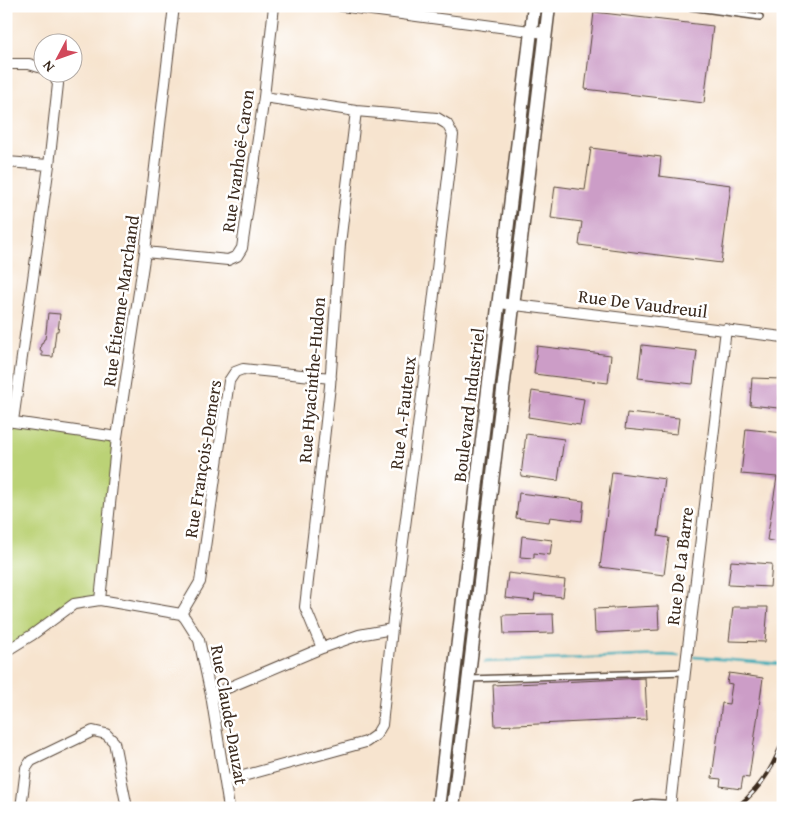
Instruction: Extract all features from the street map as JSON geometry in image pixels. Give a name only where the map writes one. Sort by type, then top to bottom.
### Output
[{"type":"street","name":"Rue Étienne-Marchand","points":[[100,600],[117,438],[145,252],[174,6]]},
{"type":"street","name":"Rue Ivanhoë-Caron","points":[[145,252],[228,260],[236,256],[242,248],[264,97],[274,6]]},
{"type":"street","points":[[341,6],[545,32]]},
{"type":"street","name":"Boulevard Industriel","points":[[438,808],[534,6]]},
{"type":"street","name":"Boulevard Industriel","points":[[453,808],[548,6]]},
{"type":"street","points":[[6,64],[32,65]]},
{"type":"street","points":[[57,82],[49,165],[9,421],[117,438]]},
{"type":"street","points":[[524,96],[538,97]]},
{"type":"street","name":"Rue A.-Fauteux","points":[[225,781],[366,742],[376,736],[382,725],[392,629],[424,385],[453,135],[447,124],[437,118],[356,111],[264,97]]},
{"type":"street","name":"Rue Hyacinthe-Hudon","points":[[322,648],[305,607],[331,378],[340,244],[356,111]]},
{"type":"street","points":[[6,162],[49,165]]},
{"type":"street","name":"Rue De Vaudreuil","points":[[498,303],[783,337]]},
{"type":"street","name":"Rue De La Barre","points":[[670,807],[726,330]]},
{"type":"street","name":"Rue François-Demers","points":[[181,614],[200,582],[230,380],[235,372],[243,368],[331,378]]},
{"type":"street","points":[[489,385],[503,388]]},
{"type":"street","points":[[484,420],[499,422]]},
{"type":"street","points":[[478,474],[492,478]]},
{"type":"street","points":[[468,557],[483,559]]},
{"type":"street","points":[[6,651],[32,635],[74,604],[100,600],[181,614]]},
{"type":"street","name":"Rue Claude-Dauzat","points":[[181,614],[199,640],[211,695],[229,808]]},
{"type":"street","points":[[211,695],[322,648],[359,635],[392,629]]},
{"type":"street","points":[[458,635],[473,637]]},
{"type":"street","points":[[454,672],[469,676]]},
{"type":"street","points":[[21,808],[23,779],[30,761],[94,732],[106,734],[114,742],[127,808]]},
{"type":"street","points":[[637,808],[652,806],[670,807]]},
{"type":"lane","points":[[683,6],[760,17]]},
{"type":"lane","points":[[469,676],[685,672]]},
{"type":"green space","points":[[6,421],[117,437],[100,600],[74,605],[6,651]]},
{"type":"building","points":[[594,12],[713,26],[704,103],[585,89]]},
{"type":"building","points":[[591,148],[661,157],[659,176],[731,185],[721,263],[579,245],[582,222],[551,218],[555,186],[585,190]]},
{"type":"building","points":[[48,313],[60,314],[53,357],[42,356],[42,351],[40,351],[41,344],[45,339]]},
{"type":"building","points":[[642,345],[697,351],[693,384],[638,378]]},
{"type":"building","points":[[537,346],[611,355],[608,383],[534,374]]},
{"type":"building","points":[[752,378],[781,379],[778,408],[750,405]]},
{"type":"building","points":[[532,391],[584,399],[580,425],[528,417]]},
{"type":"building","points":[[627,413],[679,418],[677,434],[625,429]]},
{"type":"building","points":[[746,429],[783,433],[783,543],[767,540],[777,477],[741,474]]},
{"type":"building","points":[[526,434],[564,439],[558,481],[521,476]]},
{"type":"building","points":[[612,472],[665,479],[658,536],[669,538],[664,575],[600,567]]},
{"type":"building","points":[[519,493],[584,501],[582,521],[550,517],[549,522],[516,518]]},
{"type":"building","points":[[522,536],[552,540],[550,555],[534,553],[534,558],[520,557]]},
{"type":"building","points":[[731,561],[772,564],[770,587],[728,585]]},
{"type":"building","points":[[508,573],[565,580],[563,597],[535,594],[534,601],[505,598]]},
{"type":"building","points":[[658,606],[659,630],[595,633],[594,609]]},
{"type":"building","points":[[733,607],[768,607],[765,642],[729,641]]},
{"type":"building","points":[[553,614],[554,633],[504,634],[503,615]]},
{"type":"building","points":[[729,673],[763,678],[749,778],[743,777],[741,789],[720,786],[721,779],[712,778],[722,703],[729,704],[732,684],[727,683]]},
{"type":"building","points":[[645,678],[647,719],[495,726],[493,685]]},
{"type":"waterway","points":[[485,662],[679,656]]},
{"type":"waterway","points":[[694,657],[782,664]]},
{"type":"railway","points":[[736,808],[752,794],[765,778],[783,740]]}]
